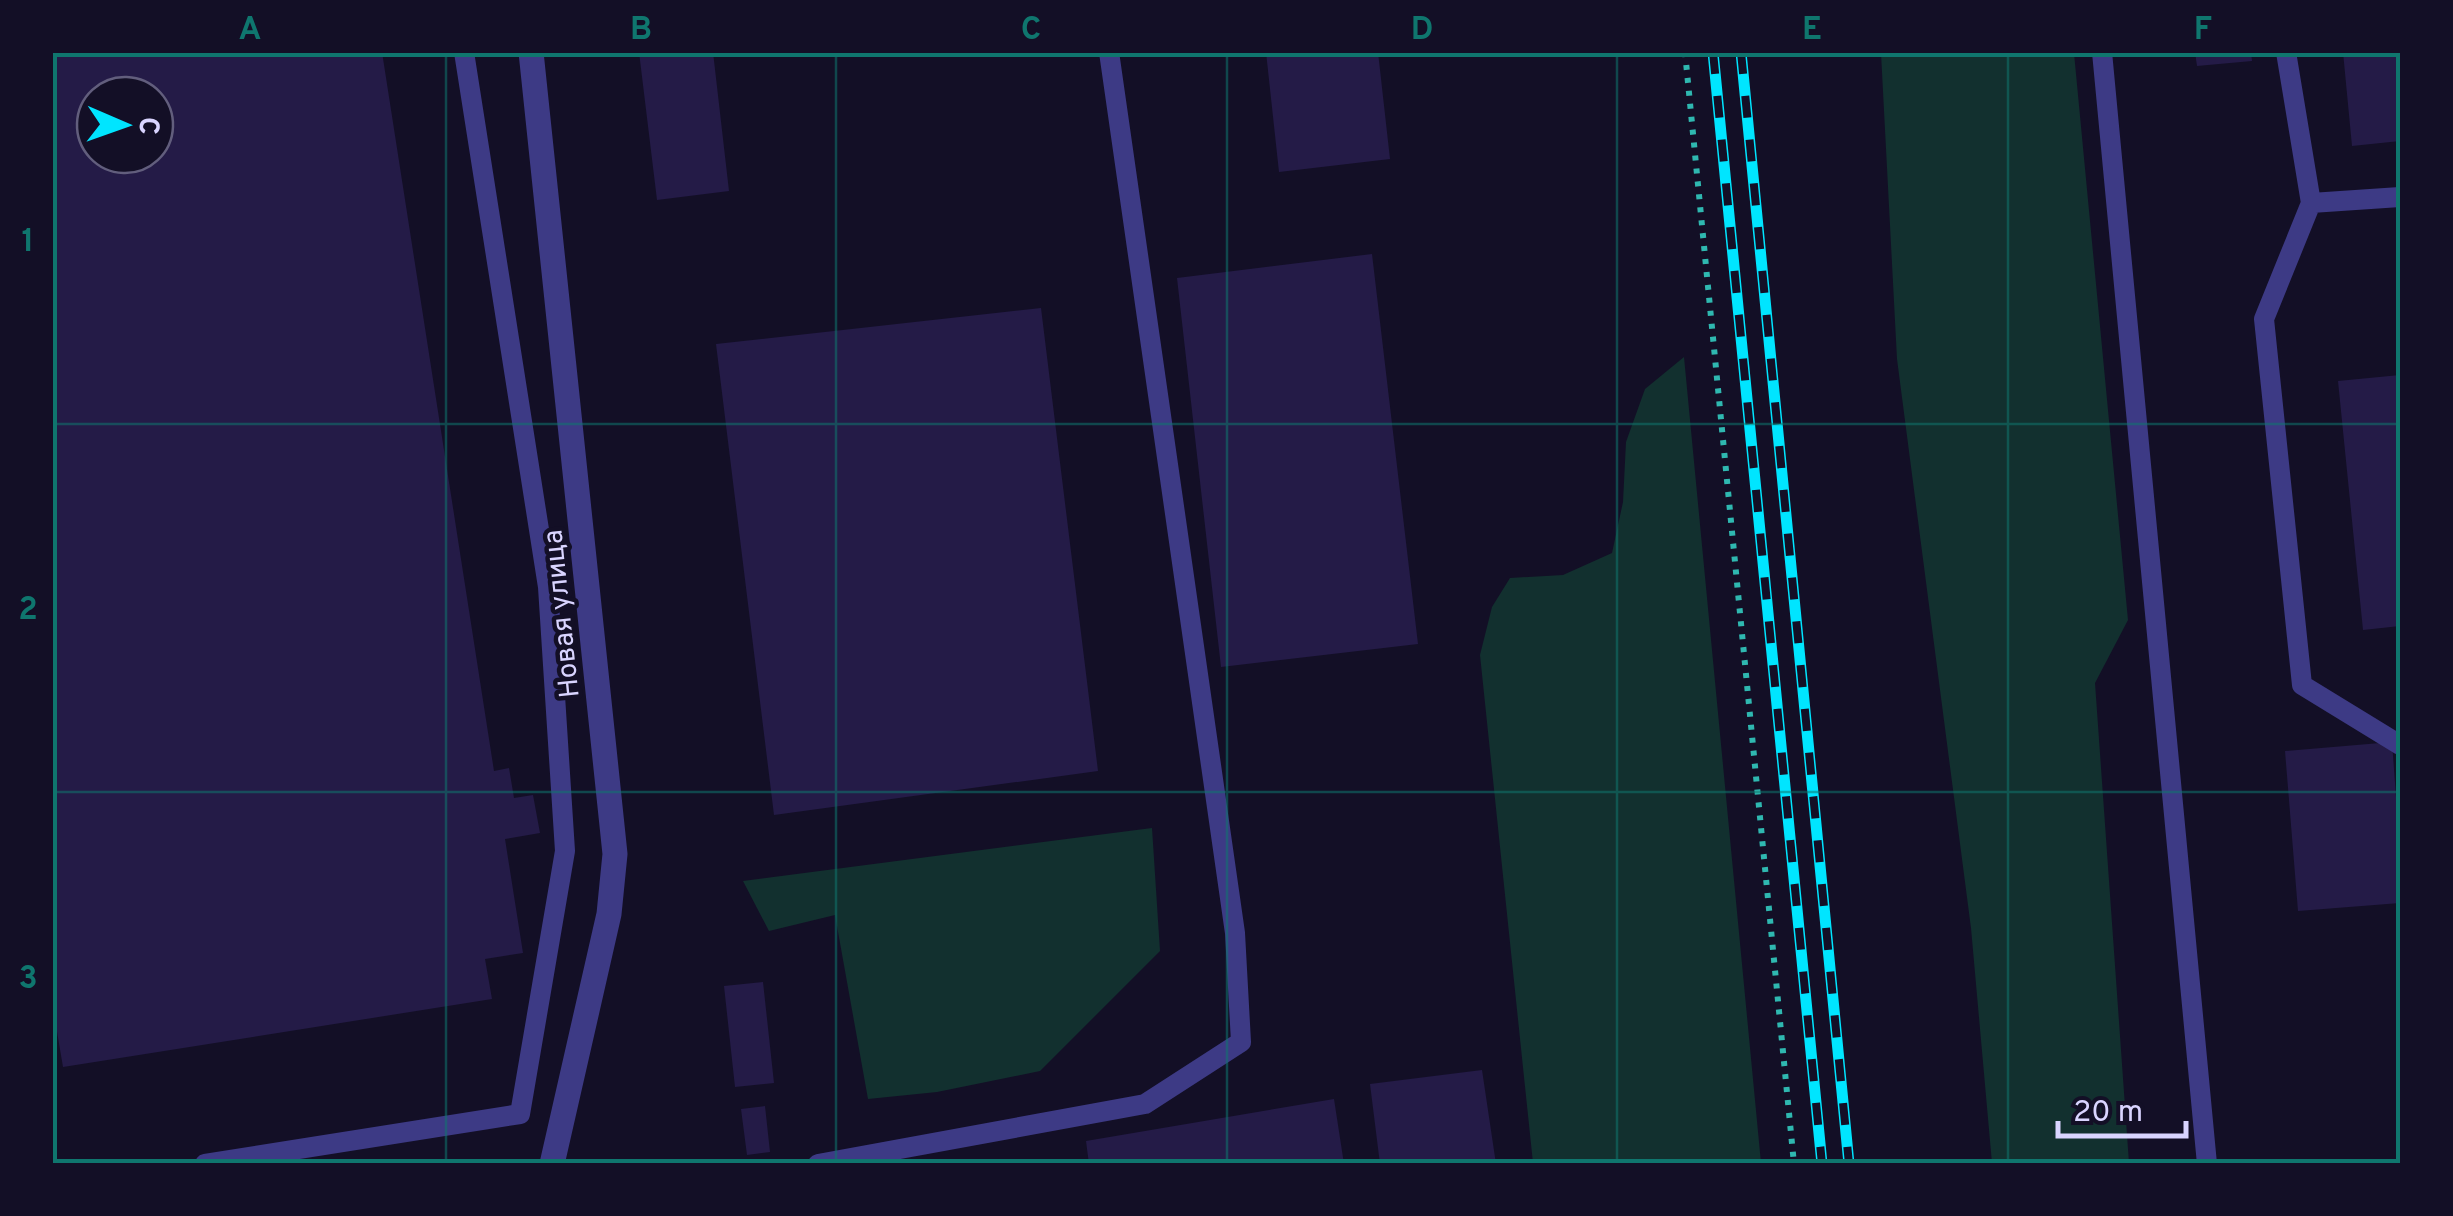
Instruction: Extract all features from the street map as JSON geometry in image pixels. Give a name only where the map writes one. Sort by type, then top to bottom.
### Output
[{"type":"street","name":"Новая улица","points":[[530,52],[615,854],[609,914],[552,1164]]},
{"type":"lane","points":[[206,1164],[520,1114],[565,851],[548,587],[464,52]]},
{"type":"lane","points":[[818,1164],[1145,1104],[1241,1042],[1235,934],[1109,52]]},
{"type":"lane","points":[[2102,52],[2207,1164]]},
{"type":"lane","points":[[2286,52],[2311,203],[2264,319],[2302,685],[2400,745]]},
{"type":"lane","points":[[2311,203],[2400,197]]},
{"type":"path","points":[[1685,52],[1794,1164]]},
{"type":"green space","points":[[1881,53],[2074,53],[2128,620],[2095,683],[2129,1163],[1992,1163],[1971,928],[1897,359]]},
{"type":"green space","points":[[1684,357],[1761,1163],[1533,1163],[1480,655],[1492,607],[1510,578],[1563,575],[1612,553],[1623,502],[1626,442],[1645,389]]},
{"type":"green space","points":[[1152,828],[1160,951],[1040,1071],[937,1092],[868,1099],[835,915],[769,931],[743,881]]},
{"type":"building","points":[[52,52],[382,52],[494,771],[509,768],[514,798],[533,795],[540,833],[505,839],[523,953],[485,959],[492,999],[63,1067],[52,1002]]},
{"type":"building","points":[[639,52],[713,52],[729,191],[657,200]]},
{"type":"building","points":[[1266,52],[1378,52],[1390,159],[1279,172]]},
{"type":"building","points":[[2195,52],[2251,52],[2252,61],[2197,66]]},
{"type":"building","points":[[2343,52],[2400,52],[2400,141],[2352,146]]},
{"type":"building","points":[[1372,254],[1418,644],[1221,667],[1177,278]]},
{"type":"building","points":[[1041,308],[1098,771],[774,815],[716,344]]},
{"type":"building","points":[[2400,375],[2400,626],[2363,630],[2338,381]]},
{"type":"building","points":[[2392,742],[2400,903],[2298,911],[2285,751]]},
{"type":"building","points":[[763,982],[774,1083],[735,1087],[724,986]]},
{"type":"building","points":[[1482,1070],[1496,1164],[1380,1164],[1370,1084]]},
{"type":"building","points":[[1334,1099],[1344,1164],[1089,1164],[1086,1141]]},
{"type":"building","points":[[765,1106],[770,1152],[747,1155],[741,1109]]},
{"type":"railway","points":[[1713,52],[1822,1164]]},
{"type":"railway","points":[[1741,52],[1849,1164]]}]
